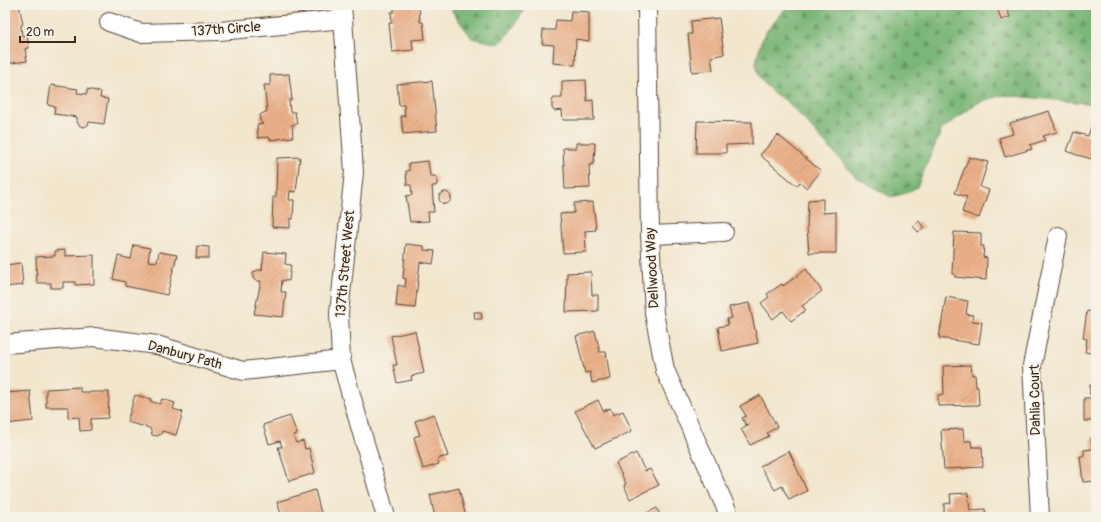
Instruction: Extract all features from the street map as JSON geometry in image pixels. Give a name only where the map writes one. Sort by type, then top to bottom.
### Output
[{"type":"street","name":"Dellwood Way","points":[[647,5],[650,235],[654,312],[665,370],[730,517]]},
{"type":"street","name":"137th Circle","points":[[110,22],[141,33],[220,31],[343,12]]},
{"type":"street","name":"137th Street West","points":[[343,12],[354,172],[339,313],[341,360],[386,517]]},
{"type":"street","points":[[650,235],[724,232]]},
{"type":"street","name":"Dahlia Court","points":[[1040,517],[1032,366],[1058,236]]},
{"type":"street","name":"Danbury Path","points":[[5,344],[94,337],[157,346],[243,371],[341,360]]},
{"type":"green space","points":[[452,5],[527,5],[513,28],[499,44],[472,38],[452,11]]},
{"type":"green space","points":[[787,5],[1058,5],[1096,8],[1096,104],[1004,95],[979,102],[942,129],[917,187],[906,193],[891,197],[856,177],[787,101],[772,92],[759,76],[756,63],[760,45],[765,33]]},
{"type":"building","points":[[5,5],[19,5],[23,24],[21,25],[22,36],[27,35],[29,48],[25,49],[27,61],[5,64]]},
{"type":"building","points":[[394,5],[419,5],[420,22],[423,22],[425,39],[412,40],[413,50],[392,52],[389,23],[392,23],[391,12],[394,12]]},
{"type":"building","points":[[1006,7],[1010,17],[1001,20],[998,10]]},
{"type":"building","points":[[571,11],[589,12],[589,41],[576,39],[575,65],[553,63],[554,45],[542,44],[543,30],[555,30],[556,20],[570,21]]},
{"type":"building","points":[[719,18],[724,54],[711,57],[713,70],[692,72],[688,34],[692,34],[691,21]]},
{"type":"building","points":[[289,74],[292,100],[289,100],[290,112],[295,112],[297,124],[292,125],[293,137],[270,140],[269,137],[258,138],[257,125],[263,124],[260,121],[260,115],[267,111],[264,85],[270,85],[270,75]]},
{"type":"building","points":[[586,80],[587,101],[593,100],[594,120],[563,120],[562,110],[554,111],[552,108],[552,101],[554,98],[562,98],[562,81]]},
{"type":"building","points":[[432,81],[437,131],[403,134],[401,116],[405,116],[404,105],[399,105],[397,84]]},
{"type":"building","points":[[51,85],[78,89],[77,93],[87,94],[87,89],[101,92],[100,98],[108,99],[104,124],[89,122],[88,125],[84,127],[80,126],[77,122],[77,117],[54,114],[55,107],[48,105]]},
{"type":"building","points":[[1049,111],[1057,132],[1043,136],[1045,140],[1030,145],[1032,149],[1005,157],[999,138],[1013,134],[1010,123]]},
{"type":"building","points":[[697,121],[752,122],[752,144],[726,145],[726,153],[696,153]]},
{"type":"building","points":[[1092,124],[1096,125],[1096,160],[1067,151],[1074,132],[1088,136]]},
{"type":"building","points":[[778,135],[821,171],[807,188],[800,182],[797,186],[760,155]]},
{"type":"building","points":[[576,143],[595,143],[594,162],[593,164],[589,165],[590,188],[565,189],[563,148],[576,148]]},
{"type":"building","points":[[300,157],[296,192],[290,191],[289,200],[294,200],[293,219],[290,219],[290,228],[272,227],[273,197],[276,197],[277,158]]},
{"type":"building","points":[[969,157],[988,162],[980,187],[989,190],[979,218],[962,212],[967,197],[955,193]]},
{"type":"building","points":[[428,161],[430,176],[435,176],[437,178],[436,186],[432,186],[434,212],[428,212],[429,221],[410,222],[406,196],[412,195],[411,185],[407,185],[406,171],[409,171],[409,163]]},
{"type":"building","points":[[445,192],[449,194],[451,198],[449,202],[445,204],[441,202],[439,198],[441,194]]},
{"type":"building","points":[[823,199],[823,213],[836,212],[836,253],[809,253],[807,227],[808,200]]},
{"type":"building","points":[[593,202],[596,230],[585,231],[586,252],[563,253],[560,214],[574,213],[574,203]]},
{"type":"building","points":[[919,221],[924,228],[918,232],[913,226]]},
{"type":"building","points":[[954,232],[981,233],[981,246],[984,246],[983,257],[987,258],[986,280],[955,277],[955,274],[952,274]]},
{"type":"building","points":[[406,244],[424,246],[424,250],[435,251],[433,264],[420,262],[415,308],[396,306],[398,285],[405,287],[406,279],[403,278]]},
{"type":"building","points":[[134,245],[150,248],[148,261],[157,262],[159,252],[177,255],[167,295],[125,286],[125,282],[113,279],[118,256],[131,259]]},
{"type":"building","points":[[197,246],[209,247],[209,258],[196,258]]},
{"type":"building","points":[[65,250],[65,256],[94,255],[94,284],[75,285],[75,282],[63,282],[63,288],[51,288],[51,283],[37,283],[36,257],[55,256],[55,251]]},
{"type":"building","points":[[264,252],[286,254],[285,264],[291,265],[289,281],[282,280],[281,292],[286,292],[283,317],[254,314],[261,281],[256,281],[253,278],[253,273],[258,270],[262,270]]},
{"type":"building","points":[[21,263],[23,285],[5,287],[5,265]]},
{"type":"building","points":[[806,269],[822,291],[802,306],[806,310],[791,321],[783,311],[773,319],[761,303],[769,297],[767,294],[782,284],[783,286]]},
{"type":"building","points":[[591,272],[592,295],[598,295],[598,311],[566,312],[567,273]]},
{"type":"building","points":[[946,297],[968,301],[966,314],[973,315],[972,321],[982,322],[979,344],[939,338]]},
{"type":"building","points":[[749,303],[758,343],[722,351],[718,327],[728,325],[727,319],[732,318],[729,307]]},
{"type":"building","points":[[1087,311],[1096,312],[1096,354],[1085,352],[1087,339],[1083,338]]},
{"type":"building","points":[[474,312],[481,312],[482,319],[475,319]]},
{"type":"building","points":[[415,331],[424,373],[411,376],[412,380],[397,383],[393,365],[397,365],[391,336]]},
{"type":"building","points":[[595,331],[600,352],[606,352],[610,379],[592,383],[590,372],[585,373],[576,336]]},
{"type":"building","points":[[971,365],[972,375],[975,375],[976,387],[978,387],[979,405],[938,406],[938,395],[944,394],[943,366]]},
{"type":"building","points":[[1094,374],[1096,374],[1096,421],[1084,421],[1084,398],[1093,398],[1093,395],[1090,395],[1090,385],[1094,385]]},
{"type":"building","points":[[80,387],[80,392],[109,392],[108,418],[91,419],[91,430],[80,431],[79,417],[68,418],[68,407],[46,407],[46,389]]},
{"type":"building","points":[[30,391],[33,421],[5,424],[5,393]]},
{"type":"building","points":[[135,395],[151,399],[150,401],[160,404],[162,399],[175,403],[173,409],[183,412],[176,435],[162,431],[161,434],[157,436],[152,435],[150,428],[127,422]]},
{"type":"building","points":[[760,395],[777,427],[767,433],[769,436],[750,445],[741,429],[749,424],[746,425],[742,418],[746,416],[740,406]]},
{"type":"building","points":[[598,400],[603,411],[610,408],[613,415],[623,411],[632,431],[595,448],[575,411]]},
{"type":"building","points":[[434,414],[448,456],[437,459],[439,464],[423,469],[414,437],[420,435],[415,421]]},
{"type":"building","points":[[290,416],[297,434],[293,435],[296,443],[303,441],[305,449],[309,448],[315,473],[289,481],[278,447],[282,447],[280,441],[269,444],[263,425]]},
{"type":"building","points":[[963,429],[964,441],[971,441],[972,447],[982,447],[983,467],[944,469],[941,430]]},
{"type":"building","points":[[1096,437],[1096,481],[1083,482],[1080,456],[1084,456],[1084,450],[1092,449],[1091,438]]},
{"type":"building","points":[[789,451],[807,491],[789,500],[782,486],[775,490],[760,466]]},
{"type":"building","points":[[636,453],[645,471],[650,469],[659,485],[630,499],[624,485],[626,484],[616,463]]},
{"type":"building","points":[[459,488],[466,517],[435,517],[430,495]]},
{"type":"building","points":[[315,490],[322,517],[282,517],[277,502]]},
{"type":"building","points":[[968,493],[970,510],[985,509],[986,517],[949,517],[949,514],[944,515],[944,504],[951,503],[950,494]]},
{"type":"building","points":[[657,508],[661,517],[639,517]]}]
